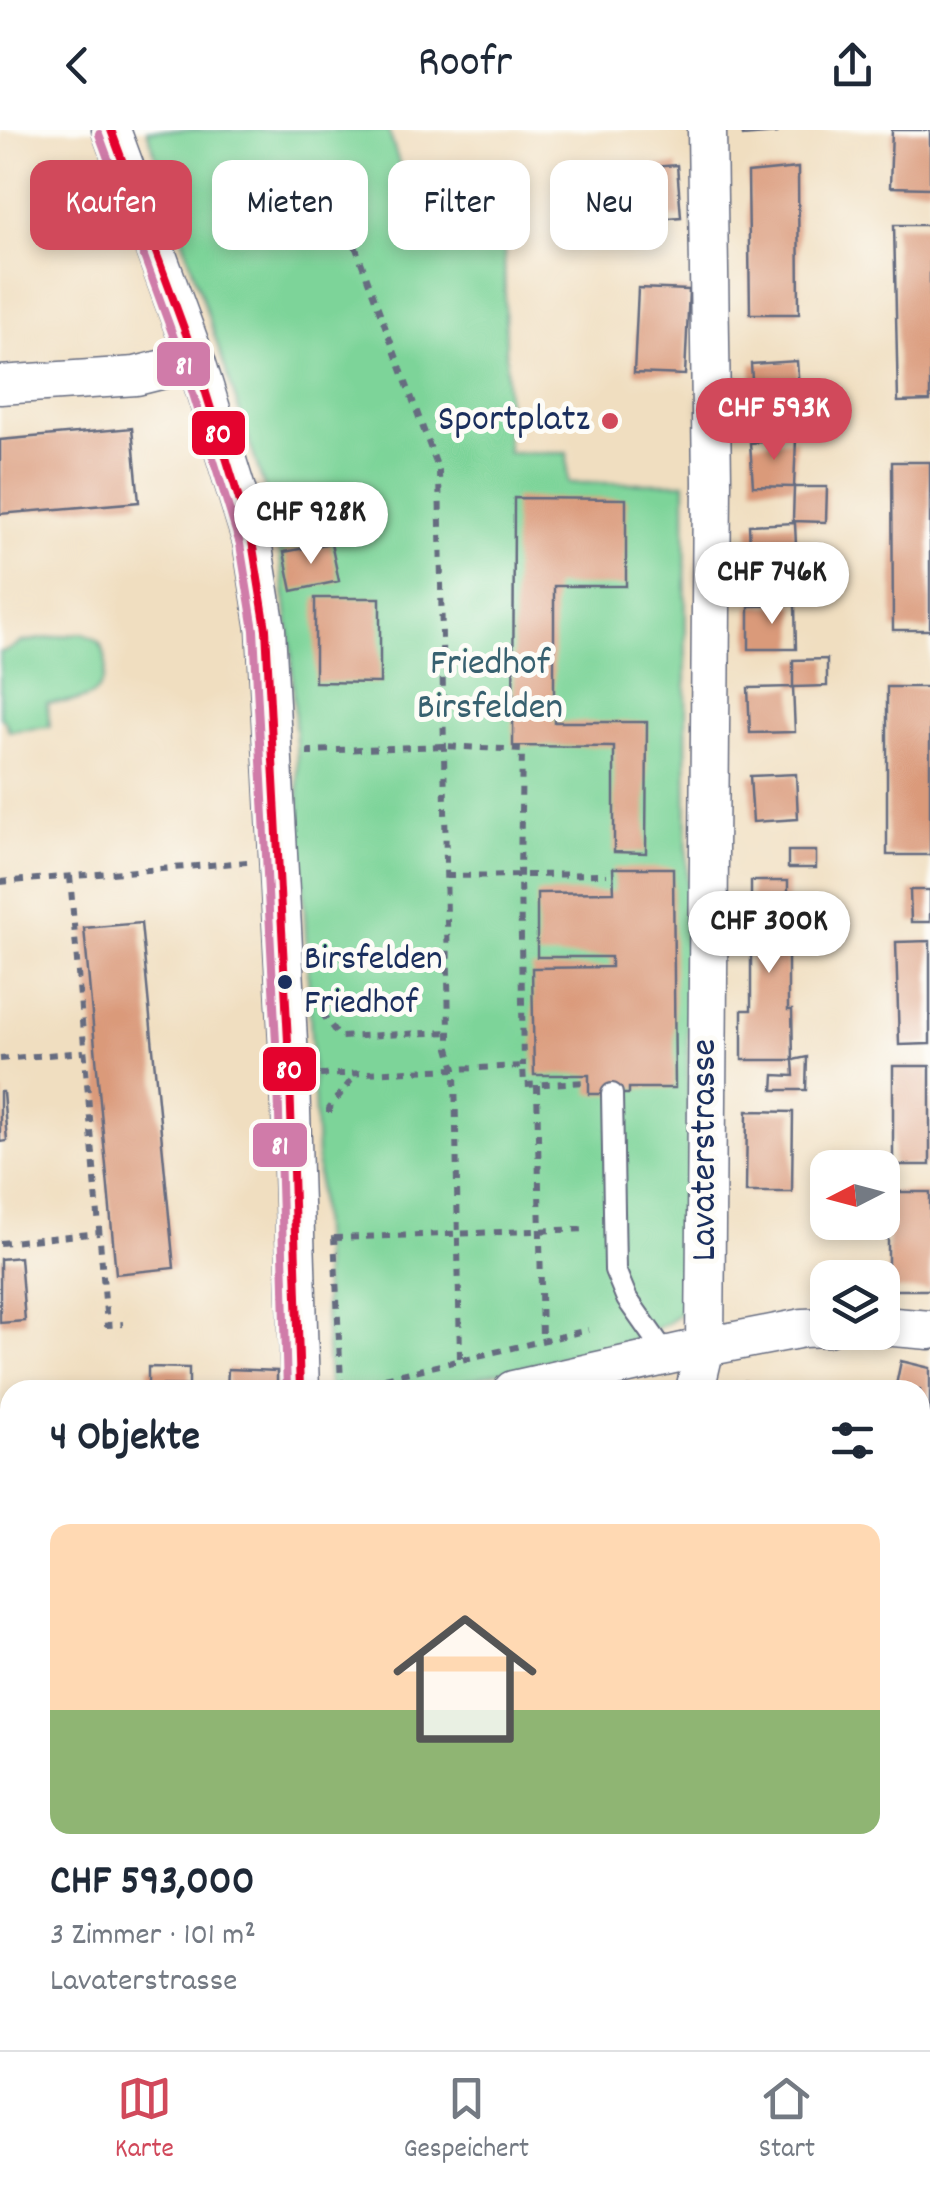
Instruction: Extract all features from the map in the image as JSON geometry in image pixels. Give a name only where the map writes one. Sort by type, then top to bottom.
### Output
[{"type":"street","points":[[110,130],[196,361],[252,540],[266,629],[290,1079],[300,1380]]},
{"type":"street","name":"Lavaterstrasse","points":[[697,1380],[705,1346],[712,482],[707,130]]},
{"type":"street","points":[[0,385],[136,376],[196,361]]},
{"type":"street","points":[[557,1380],[705,1346],[810,1328]]},
{"type":"street","points":[[900,1328],[930,1330]]},
{"type":"lane","points":[[612,1094],[615,1270],[627,1299],[664,1356]]},
{"type":"path","points":[[357,250],[439,471],[449,1048],[455,1070],[460,1360]]},
{"type":"path","points":[[311,770],[310,751],[444,746],[522,750],[524,1086],[588,1082]]},
{"type":"path","points":[[0,882],[254,861]]},
{"type":"path","points":[[446,876],[607,874]]},
{"type":"path","points":[[70,876],[107,1325],[122,1324]]},
{"type":"path","points":[[322,1012],[339,1037],[449,1032]]},
{"type":"path","points":[[0,1059],[84,1052]]},
{"type":"path","points":[[309,1076],[523,1066]]},
{"type":"path","points":[[330,1128],[329,1110],[356,1074]]},
{"type":"path","points":[[537,1085],[542,1341]]},
{"type":"path","points":[[334,1220],[341,1380]]},
{"type":"path","points":[[334,1238],[614,1228]]},
{"type":"path","points":[[0,1243],[99,1233]]},
{"type":"path","points":[[377,1380],[588,1330]]},
{"type":"green space","name":"Friedhof Birsfelden","points":[[147,130],[388,130],[398,160],[388,160],[388,250],[504,250],[508,453],[567,453],[568,483],[685,483],[689,1305],[668,1323],[630,1341],[468,1380],[329,1380],[291,645],[276,523],[186,250],[192,250],[192,160],[157,160]]},
{"type":"green space","points":[[82,633],[97,640],[105,654],[100,687],[84,699],[47,703],[50,727],[9,731],[0,717],[0,652],[22,642]]},
{"type":"building","points":[[742,130],[777,130],[777,133],[743,136]]},
{"type":"building","points":[[892,130],[930,130],[930,188],[890,187]]},
{"type":"building","points":[[677,165],[681,217],[668,218],[668,166]]},
{"type":"building","points":[[798,168],[799,314],[750,314],[748,173]]},
{"type":"building","points":[[894,225],[930,225],[930,401],[898,402]]},
{"type":"building","points":[[638,288],[689,290],[685,375],[634,373]]},
{"type":"building","points":[[797,361],[800,405],[754,409],[751,364]]},
{"type":"building","points":[[132,428],[139,502],[0,514],[0,440]]},
{"type":"building","points":[[796,439],[794,487],[753,486],[750,443]]},
{"type":"building","points":[[892,462],[930,462],[930,630],[893,630]]},
{"type":"building","points":[[794,487],[827,487],[826,522],[793,521]]},
{"type":"building","points":[[514,498],[626,499],[626,586],[554,586],[554,722],[647,722],[646,853],[614,852],[614,747],[513,746]]},
{"type":"building","points":[[795,523],[797,569],[751,571],[749,525]]},
{"type":"building","points":[[331,543],[339,581],[292,591],[284,552]]},
{"type":"building","points":[[315,598],[380,598],[380,683],[315,682]]},
{"type":"building","points":[[795,605],[796,649],[749,649],[749,606]]},
{"type":"building","points":[[827,659],[827,686],[793,687],[793,660]]},
{"type":"building","points":[[793,687],[795,732],[750,733],[748,688]]},
{"type":"building","points":[[887,687],[930,687],[930,855],[887,855]]},
{"type":"building","points":[[796,774],[798,819],[753,822],[750,776]]},
{"type":"building","points":[[788,851],[816,851],[816,868],[788,868]]},
{"type":"building","points":[[613,868],[673,868],[675,1088],[629,1088],[629,1094],[589,1094],[589,1075],[534,1075],[532,968],[611,967],[611,957],[537,957],[537,893],[614,892]]},
{"type":"building","points":[[751,881],[788,881],[788,1010],[792,1010],[793,1060],[742,1060],[742,1010],[751,1010]]},
{"type":"building","points":[[910,890],[930,890],[930,922],[911,922]]},
{"type":"building","points":[[141,923],[174,1268],[116,1274],[84,928]]},
{"type":"building","points":[[930,941],[930,1044],[899,1045],[896,942]]},
{"type":"building","points":[[807,1057],[806,1090],[773,1090],[774,1075],[794,1076],[793,1060]]},
{"type":"building","points":[[893,1066],[930,1066],[930,1165],[900,1165],[900,1150],[893,1150]]},
{"type":"building","points":[[0,1092],[7,1141],[0,1142]]},
{"type":"building","points":[[747,1111],[793,1112],[792,1192],[746,1192]]},
{"type":"building","points":[[900,1192],[930,1192],[930,1290],[900,1290],[900,1260],[888,1260],[888,1240],[900,1240]]},
{"type":"building","points":[[20,1257],[25,1321],[0,1323],[0,1259]]},
{"type":"building","points":[[901,1361],[930,1368],[930,1380],[897,1380]]},
{"type":"building","points":[[148,1367],[189,1368],[189,1380],[148,1380]]},
{"type":"building","points":[[228,1369],[277,1371],[277,1380],[227,1380]]},
{"type":"transit line","name":"80","points":[[111,130],[196,361],[252,541],[266,629],[290,1079],[300,1380]]},
{"type":"transit line","name":"81","points":[[99,134],[184,365],[240,544],[254,630],[278,1080],[287,1380]]},
{"type":"place","name":"Sportplatz","points":[[610,421]]},
{"type":"place","name":"Birsfelden Friedhof","points":[[285,982]]}]
